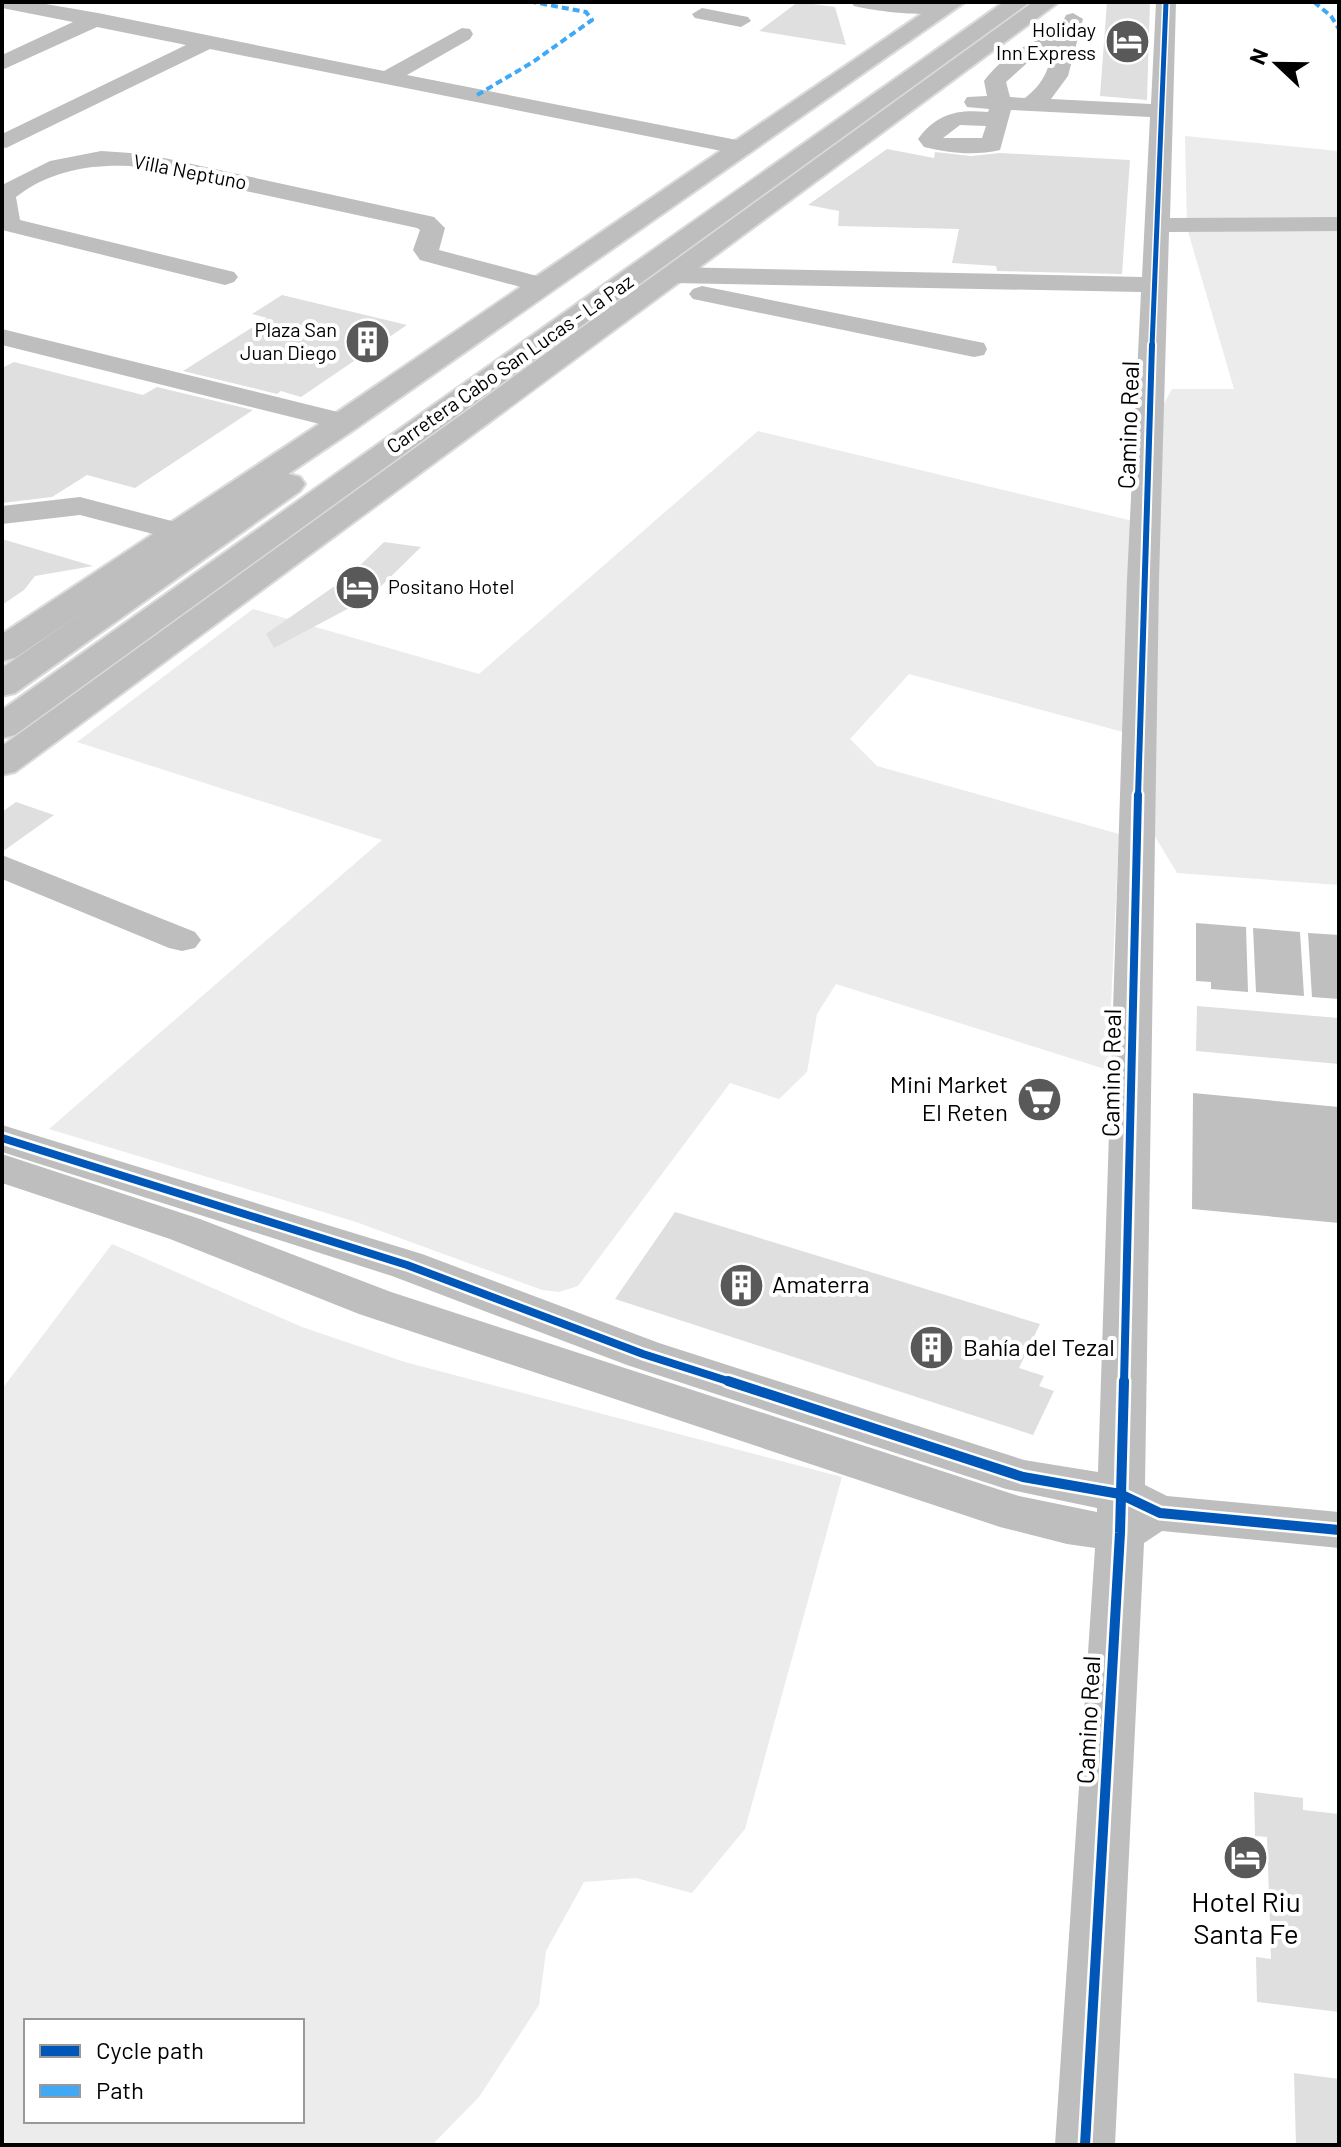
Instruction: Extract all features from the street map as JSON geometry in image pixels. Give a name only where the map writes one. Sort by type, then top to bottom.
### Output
[{"type":"main road","name":"Carretera Cabo San Lucas - La Paz","points":[[2,685],[979,2]]},
{"type":"main road","name":"Carretera Cabo San Lucas - La Paz","points":[[2,727],[1019,2]]},
{"type":"main road","points":[[2,764],[1048,2]]},
{"type":"main road","points":[[2,650],[176,531],[344,422],[942,10]]},
{"type":"main road","points":[[300,548],[386,452],[532,375]]},
{"type":"street","points":[[2,2],[63,12],[91,10],[210,41],[742,148]]},
{"type":"street","points":[[719,2],[702,14],[741,21]]},
{"type":"street","points":[[861,2],[942,10]]},
{"type":"street","name":"Camino Real","points":[[1085,2145],[1133,1513],[1143,580],[1166,2]]},
{"type":"street","points":[[2,63],[91,10]]},
{"type":"street","points":[[993,108],[994,87],[1002,74],[1069,28],[1059,76],[1030,105]]},
{"type":"street","points":[[389,77],[462,34]]},
{"type":"street","points":[[6,141],[210,41]]},
{"type":"street","points":[[922,95],[993,108],[1030,105],[1163,111]]},
{"type":"street","name":"Villa Neptuno","points":[[225,277],[11,225],[4,196],[64,163],[119,159],[146,161],[428,223],[433,228],[426,250],[429,255],[543,285]]},
{"type":"street","points":[[1157,225],[1339,224]]},
{"type":"street","points":[[666,280],[1154,285]]},
{"type":"street","points":[[666,280],[974,349]]},
{"type":"street","points":[[2,337],[344,422]]},
{"type":"street","points":[[2,515],[80,506],[176,531]]},
{"type":"street","points":[[2,866],[182,940]]},
{"type":"street","points":[[2,1138],[185,1229],[375,1303],[1017,1514],[1067,1526],[1133,1513]]},
{"type":"street","points":[[2,1168],[77,1177],[407,1265],[643,1354],[1133,1513],[1339,1530]]},
{"type":"street","points":[[375,1303],[407,1265]]},
{"type":"shaded area","points":[[1185,136],[1339,151],[1339,885],[1177,873],[1154,835],[1161,409],[1172,389],[1234,389],[1187,228]]},
{"type":"shaded area","points":[[758,431],[1133,521],[1123,732],[909,674],[850,739],[877,766],[1119,834],[1108,1070],[836,984],[817,1014],[807,1072],[779,1099],[730,1083],[578,1286],[559,1292],[542,1290],[356,1222],[49,1129],[382,840],[77,742],[253,609],[479,674]]},
{"type":"shaded area","points":[[1196,923],[1246,927],[1248,992],[1211,989],[1211,982],[1196,981]]},
{"type":"shaded area","points":[[1253,928],[1300,932],[1304,996],[1256,992]]},
{"type":"shaded area","points":[[1308,933],[1339,935],[1339,999],[1312,997]]},
{"type":"shaded area","points":[[1193,1093],[1339,1107],[1339,1223],[1192,1209]]},
{"type":"shaded area","points":[[112,1244],[302,1327],[405,1362],[842,1477],[745,1829],[692,1893],[636,1878],[584,1882],[546,1951],[539,2005],[479,2097],[432,2145],[2,2145],[2,1389]]},
{"type":"building","points":[[798,2],[835,7],[846,45],[759,31]]},
{"type":"building","points":[[1107,2],[1150,2],[1147,100],[1100,96]]},
{"type":"building","points":[[887,149],[934,158],[935,152],[971,156],[1000,153],[1130,160],[1122,274],[997,271],[996,266],[952,263],[959,229],[838,226],[839,211],[808,205]]},
{"type":"building","name":"Plaza San Juan Diego","points":[[282,295],[407,325],[301,397],[183,371],[267,318],[252,314]]},
{"type":"building","points":[[14,362],[143,395],[157,387],[253,410],[135,488],[87,475],[52,497],[2,503],[2,368]]},
{"type":"building","points":[[2,539],[93,566],[35,576],[24,590],[2,605]]},
{"type":"building","name":"Positano Hotel","points":[[384,542],[421,547],[370,597],[274,648],[266,634],[349,576]]},
{"type":"building","points":[[16,802],[54,815],[2,852],[2,812]]},
{"type":"building","points":[[1197,1006],[1339,1018],[1339,1064],[1196,1051]]},
{"type":"building","points":[[675,1212],[1040,1324],[1019,1368],[1044,1376],[1039,1386],[1054,1391],[1033,1435],[615,1299]]},
{"type":"building","points":[[1254,1792],[1303,1798],[1303,1810],[1339,1814],[1339,2012],[1257,2002],[1256,1957],[1271,1959],[1267,1837],[1255,1836]]},
{"type":"building","points":[[1294,2073],[1339,2079],[1339,2145],[1296,2145]]},
{"type":"marked path","points":[[477,95],[533,62],[592,20],[586,12],[533,2]]},
{"type":"marked path","points":[[1314,2],[1331,16],[1339,29]]},
{"type":"cycle path","points":[[1085,2145],[1120,1533],[1143,580],[1166,2]]},
{"type":"cycle path","points":[[2,1138],[407,1265],[643,1354],[1023,1477],[1120,1494],[1160,1513],[1339,1530]]},
{"type":"place","name":"Holiday Inn Express","points":[[1127,42]]},
{"type":"place","name":"Plaza San Juan Diego","points":[[368,342]]},
{"type":"place","name":"Positano Hotel","points":[[357,587]]},
{"type":"place","name":"Mini Market El Reten","points":[[1039,1099]]},
{"type":"place","name":"Amaterra","points":[[741,1285]]},
{"type":"place","name":"Bahía del Tezal","points":[[932,1348]]},
{"type":"place","name":"Hotel Riu Santa Fe","points":[[1246,1857]]}]
